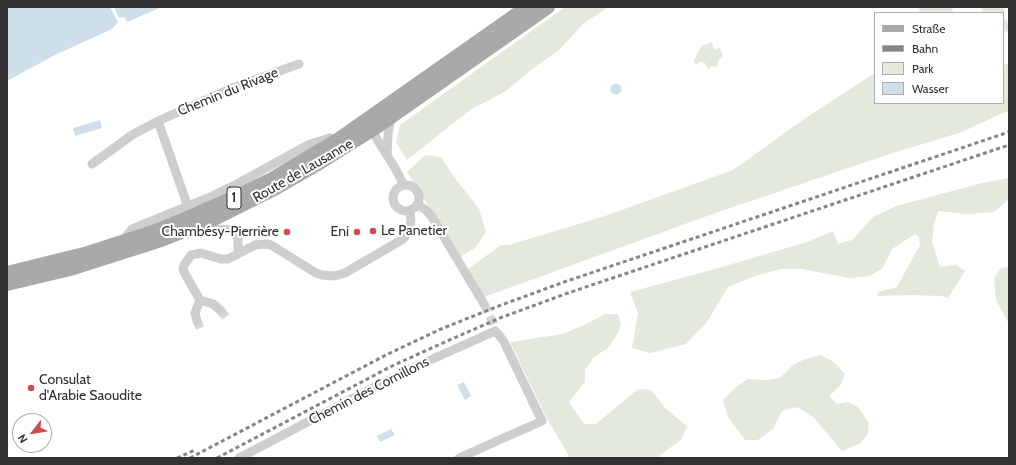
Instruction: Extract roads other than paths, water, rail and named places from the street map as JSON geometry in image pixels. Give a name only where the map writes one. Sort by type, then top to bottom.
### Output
[{"type":"main road","name":"Route de Lausanne","points":[[7,284],[70,269],[161,240],[216,218],[276,188],[316,165],[527,7]]},
{"type":"main road","name":"Route de Lausanne","points":[[7,273],[58,261],[122,242],[190,217],[272,179],[339,139],[393,116],[548,7]]},
{"type":"street","name":"Chemin du Rivage","points":[[92,164],[132,135],[158,121],[232,88],[299,64]]},
{"type":"street","points":[[387,155],[388,134],[393,116]]},
{"type":"street","points":[[158,121],[188,207]]},
{"type":"street","points":[[368,126],[404,185]]},
{"type":"street","name":"Route de Lausanne","points":[[122,242],[132,228],[188,207],[237,184],[308,146],[329,138],[339,139]]},
{"type":"street","points":[[404,185],[412,186],[419,196],[417,204],[410,211],[397,208],[393,201],[395,191],[404,185]]},
{"type":"street","points":[[417,204],[426,210],[432,217],[484,304]]},
{"type":"street","points":[[220,310],[214,304],[200,300],[183,269],[188,258],[194,254],[201,253],[221,259],[228,259],[255,245],[271,245],[322,276],[334,276],[345,273],[403,239],[409,232],[411,221],[410,211]]},
{"type":"street","points":[[161,240],[215,229],[233,230],[238,239],[238,253]]},
{"type":"street","points":[[196,321],[195,313],[200,300]]},
{"type":"street","name":"Chemin des Cornillons","points":[[239,458],[361,394],[495,328],[504,342],[542,420],[459,458]]},
{"type":"water","points":[[7,7],[110,7],[118,22],[112,29],[55,55],[7,81]]},
{"type":"water","points":[[114,7],[162,7],[127,22],[123,17],[119,18]]},
{"type":"water","points":[[616,83],[620,85],[622,89],[620,93],[616,95],[612,93],[610,89],[612,85]]},
{"type":"water","points":[[100,120],[102,128],[75,136],[73,128]]},
{"type":"water","points":[[464,382],[471,396],[465,400],[457,385]]},
{"type":"water","points":[[391,429],[395,435],[380,442],[377,436]]},
{"type":"tunnel","points":[[484,304],[494,325]]},
{"type":"tunnel","points":[[220,310],[226,317]]},
{"type":"tunnel","points":[[197,321],[200,328]]},
{"type":"railway","points":[[190,458],[386,355],[441,329],[496,307],[564,282],[1009,132]]},
{"type":"railway","points":[[217,458],[392,366],[500,318],[568,293],[1009,145]]},
{"type":"railway","points":[[177,458],[195,450]]},
{"type":"place","name":"Le Panetier","points":[[373,231]]},
{"type":"place","name":"Chambésy-Pierrière","points":[[287,232]]},
{"type":"place","name":"Eni","points":[[357,232]]},
{"type":"place","name":"Consulat d'Arabie Saoudite","points":[[31,388]]}]
